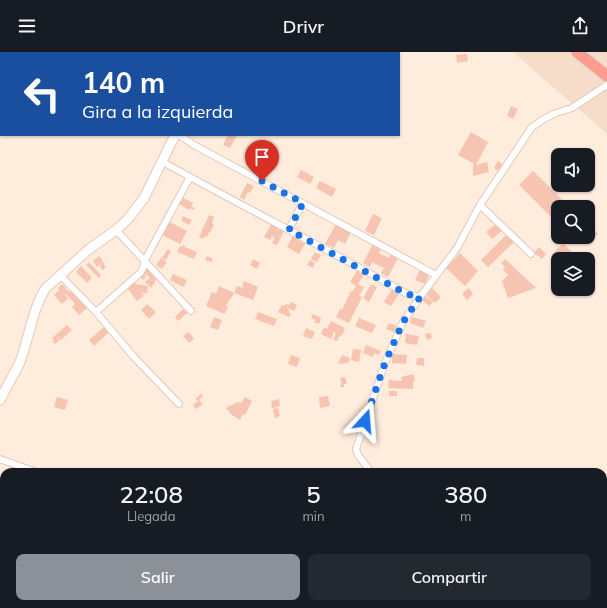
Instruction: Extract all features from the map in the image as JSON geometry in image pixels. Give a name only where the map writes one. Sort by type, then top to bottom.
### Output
[{"type":"highway","points":[[577,52],[607,76]]},
{"type":"street","points":[[368,468],[358,455],[356,449],[385,363],[403,322],[436,274],[457,248],[480,205],[532,127],[556,113],[572,108],[607,84]]},
{"type":"street","points":[[0,400],[20,361],[40,297],[45,289],[88,250],[116,230],[128,219],[144,198],[175,136]]},
{"type":"street","points":[[180,136],[194,145],[436,274]]},
{"type":"street","points":[[163,162],[407,294],[420,297]]},
{"type":"street","points":[[96,312],[141,272],[145,260],[190,177]]},
{"type":"street","points":[[289,230],[303,203]]},
{"type":"street","points":[[480,205],[531,254]]},
{"type":"street","points":[[116,230],[191,311]]},
{"type":"street","points":[[60,276],[96,312],[133,356],[179,404]]},
{"type":"street","points":[[0,459],[25,468]]},
{"type":"shaded area","points":[[513,52],[607,52],[607,134]]},
{"type":"building","points":[[467,54],[468,61],[457,63],[456,55]]},
{"type":"building","points":[[511,106],[518,109],[513,119],[507,116]]},
{"type":"building","points":[[471,132],[488,142],[476,165],[487,162],[489,172],[473,176],[473,163],[458,155]]},
{"type":"building","points":[[228,136],[236,136],[230,148],[223,145]]},
{"type":"building","points":[[498,161],[503,165],[498,171],[494,168]]},
{"type":"building","points":[[301,170],[314,177],[310,184],[297,177]]},
{"type":"building","points":[[533,171],[551,189],[551,192],[555,192],[563,200],[551,200],[551,217],[519,185]]},
{"type":"building","points":[[320,181],[336,189],[332,197],[316,188]]},
{"type":"building","points":[[247,183],[254,186],[250,193],[248,192],[244,200],[240,197]]},
{"type":"building","points":[[183,198],[193,203],[191,206],[195,208],[193,210],[190,208],[189,210],[179,204]]},
{"type":"building","points":[[373,214],[382,218],[374,235],[365,231]]},
{"type":"building","points":[[209,215],[214,217],[212,223],[214,225],[207,237],[205,236],[203,239],[199,237]]},
{"type":"building","points":[[183,216],[192,220],[189,225],[181,220]]},
{"type":"building","points":[[170,222],[187,231],[180,244],[162,235]]},
{"type":"building","points":[[271,224],[284,231],[277,245],[272,243],[275,238],[272,236],[270,240],[264,237]]},
{"type":"building","points":[[336,224],[351,232],[345,244],[338,240],[334,248],[325,244]]},
{"type":"building","points":[[496,224],[502,231],[492,239],[486,232]]},
{"type":"building","points":[[507,234],[514,242],[488,267],[481,260]]},
{"type":"building","points":[[293,236],[305,244],[299,254],[287,247]]},
{"type":"building","points":[[373,244],[381,248],[379,253],[389,258],[391,254],[398,258],[388,277],[381,273],[384,268],[372,262],[370,267],[363,263]]},
{"type":"building","points":[[562,244],[564,244],[572,252],[554,252]]},
{"type":"building","points":[[183,245],[197,252],[194,259],[177,252],[180,246],[182,247]]},
{"type":"building","points":[[539,247],[546,254],[542,259],[534,253]]},
{"type":"building","points":[[168,249],[171,251],[166,260],[162,258]]},
{"type":"building","points":[[315,252],[321,255],[317,262],[311,259]]},
{"type":"building","points":[[460,253],[478,271],[465,286],[446,268]]},
{"type":"building","points":[[99,256],[103,261],[97,267],[93,261]]},
{"type":"building","points":[[207,256],[213,259],[211,262],[205,260]]},
{"type":"building","points":[[161,258],[167,262],[162,269],[156,265]]},
{"type":"building","points":[[253,259],[260,263],[257,269],[250,265]]},
{"type":"building","points":[[505,259],[536,288],[508,298],[502,281],[508,275],[503,270],[505,267],[501,263]]},
{"type":"building","points":[[310,260],[315,263],[313,268],[307,265]]},
{"type":"building","points":[[89,262],[101,275],[99,278],[86,265]]},
{"type":"building","points":[[103,262],[105,263],[104,265],[106,267],[103,270],[99,266]]},
{"type":"building","points":[[81,266],[92,278],[87,283],[76,272]]},
{"type":"building","points":[[147,269],[157,278],[151,288],[145,282],[150,278],[146,274],[144,276],[146,277],[143,280],[139,276]]},
{"type":"building","points":[[420,269],[430,273],[425,284],[415,280]]},
{"type":"building","points":[[357,271],[364,275],[358,284],[364,287],[359,296],[362,297],[349,323],[336,317],[340,309],[342,310],[351,291],[352,292],[356,286],[350,282]]},
{"type":"building","points":[[173,274],[187,280],[184,287],[170,280]]},
{"type":"building","points":[[244,281],[258,287],[253,300],[234,293],[237,286],[246,289],[242,287]]},
{"type":"building","points":[[134,282],[136,284],[148,286],[147,293],[143,293],[139,289],[144,296],[137,301],[127,288]]},
{"type":"building","points":[[62,284],[87,308],[79,315],[72,307],[75,304],[66,294],[65,295],[68,298],[62,304],[54,295]]},
{"type":"building","points":[[371,284],[377,287],[369,302],[363,298]]},
{"type":"building","points":[[219,286],[234,293],[226,306],[228,306],[225,314],[206,306],[212,292],[216,294]]},
{"type":"building","points":[[432,288],[441,297],[435,303],[426,294]]},
{"type":"building","points":[[469,288],[473,294],[467,300],[462,294]]},
{"type":"building","points":[[392,289],[399,294],[391,306],[384,302]]},
{"type":"building","points":[[426,296],[433,302],[429,306],[422,300]]},
{"type":"building","points":[[291,302],[297,305],[294,311],[287,307],[290,310],[288,312],[291,314],[289,317],[278,312],[282,305],[289,305]]},
{"type":"building","points":[[147,304],[156,312],[149,319],[141,310]]},
{"type":"building","points":[[183,309],[187,313],[178,321],[175,317]]},
{"type":"building","points":[[258,312],[277,319],[274,326],[255,319]]},
{"type":"building","points":[[313,314],[321,318],[319,324],[314,322],[315,320],[311,318]]},
{"type":"building","points":[[214,317],[222,320],[218,330],[210,327]]},
{"type":"building","points":[[412,317],[426,321],[423,328],[410,323]]},
{"type":"building","points":[[359,318],[376,325],[372,333],[355,326]]},
{"type":"building","points":[[331,321],[345,328],[342,336],[340,335],[337,341],[333,340],[336,333],[334,332],[331,339],[321,334],[324,327],[327,329]]},
{"type":"building","points":[[389,323],[397,326],[394,332],[386,329]]},
{"type":"building","points":[[67,325],[72,330],[61,340],[57,337],[60,340],[55,344],[52,338]]},
{"type":"building","points":[[104,327],[108,333],[94,346],[89,340]]},
{"type":"building","points":[[306,328],[315,332],[312,339],[303,336]]},
{"type":"building","points":[[189,332],[194,339],[189,343],[183,336]]},
{"type":"building","points":[[431,333],[432,338],[427,340],[425,334]]},
{"type":"building","points":[[406,334],[419,336],[417,345],[405,343]]},
{"type":"building","points":[[366,345],[381,351],[379,355],[374,353],[373,357],[363,353]]},
{"type":"building","points":[[353,349],[361,350],[359,362],[351,360]]},
{"type":"building","points":[[392,354],[407,355],[406,364],[392,363]]},
{"type":"building","points":[[291,355],[300,358],[297,367],[288,364]]},
{"type":"building","points":[[342,355],[350,358],[348,363],[338,364]]},
{"type":"building","points":[[417,358],[424,358],[424,366],[416,365]]},
{"type":"building","points":[[413,374],[415,381],[413,381],[413,389],[388,388],[389,380],[402,381],[401,377]]},
{"type":"building","points":[[345,377],[347,384],[344,384],[344,387],[340,387],[340,385],[342,385],[340,378]]},
{"type":"building","points":[[389,391],[397,391],[397,396],[389,396]]},
{"type":"building","points":[[201,394],[203,396],[199,400],[203,404],[196,409],[193,405],[198,401],[195,399]]},
{"type":"building","points":[[328,396],[330,406],[320,408],[319,397]]},
{"type":"building","points":[[57,397],[68,400],[65,410],[54,407]]},
{"type":"building","points":[[245,397],[252,401],[245,415],[243,414],[240,420],[229,413],[230,412],[226,409],[229,405],[231,406],[237,402],[241,403]]},
{"type":"building","points":[[279,399],[280,406],[272,408],[271,401]]},
{"type":"building","points":[[278,408],[280,416],[275,418],[273,409]]},
{"type":"route","points":[[262,181],[303,203],[289,230],[407,294],[420,297],[403,322],[385,363],[365,421]]}]
